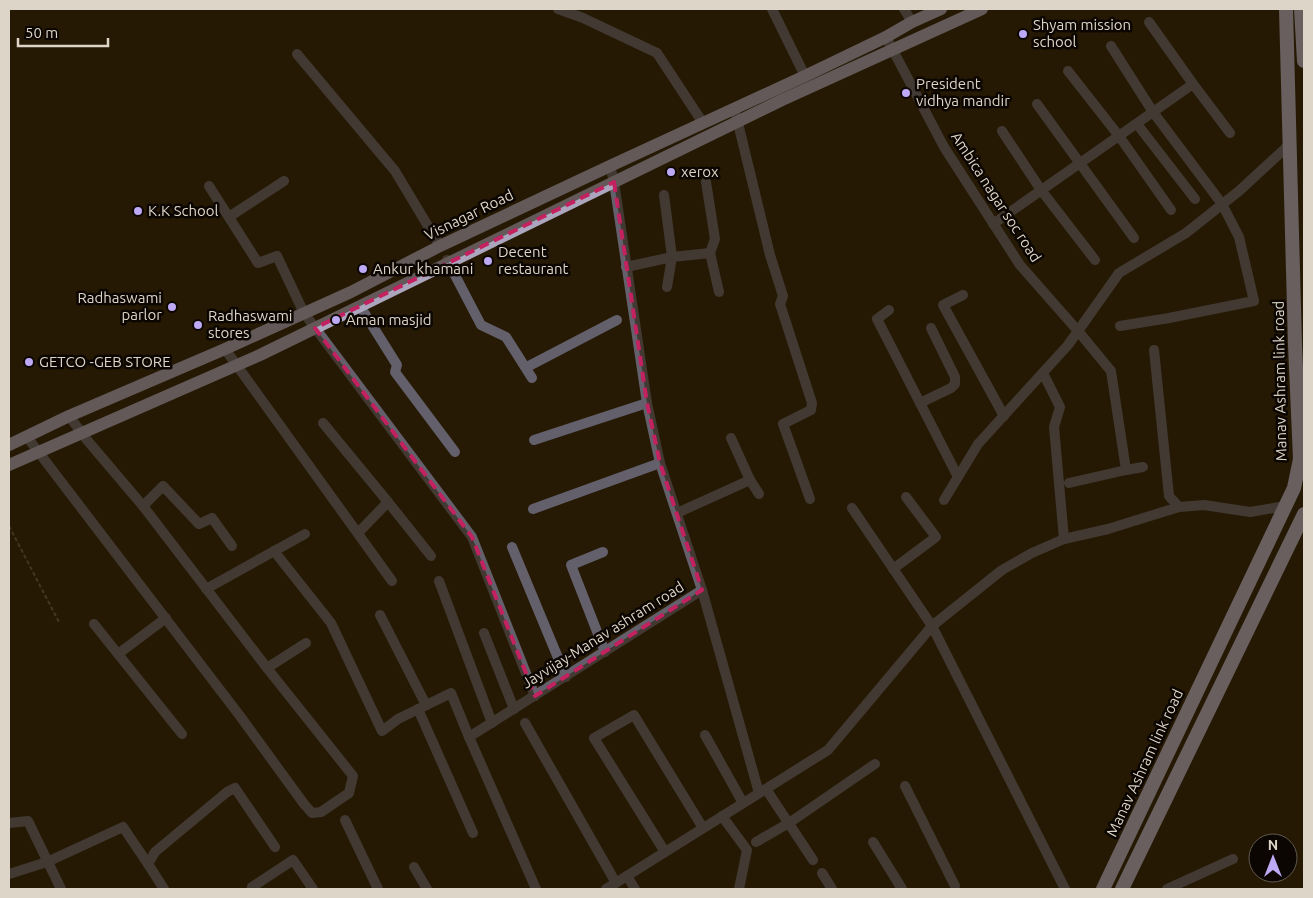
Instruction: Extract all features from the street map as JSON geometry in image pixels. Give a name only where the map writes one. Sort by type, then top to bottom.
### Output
[{"type":"highway","name":"Manav Ashram link road","points":[[1103,889],[1294,488],[1302,459],[1295,345],[1286,9]]},
{"type":"highway","points":[[1302,9],[1304,61]]},
{"type":"highway","points":[[1126,887],[1304,514]]},
{"type":"main road","name":"Visnagar Road","points":[[9,445],[69,416],[351,292],[440,246],[703,123],[736,115],[805,76],[941,9]]},
{"type":"main road","points":[[9,465],[315,328],[614,182],[736,115],[782,100],[982,9]]},
{"type":"street","points":[[558,9],[583,18],[657,53],[703,123]]},
{"type":"street","points":[[772,9],[805,76]]},
{"type":"street","points":[[904,9],[912,22]]},
{"type":"street","points":[[1149,22],[1230,133]]},
{"type":"street","name":"Ambica nagar soc road","points":[[886,37],[944,147],[1020,266],[1111,371],[1126,470]]},
{"type":"street","points":[[1111,46],[1153,112],[1222,204],[1239,237],[1254,302],[1120,326]]},
{"type":"street","points":[[297,54],[395,171],[440,246]]},
{"type":"street","points":[[1068,71],[1119,136],[1171,210]]},
{"type":"street","points":[[993,224],[1193,84]]},
{"type":"street","points":[[1037,104],[1134,238]]},
{"type":"street","points":[[736,115],[770,255],[783,296],[780,304],[812,403],[811,410],[783,424],[810,499]]},
{"type":"street","points":[[1137,124],[1195,198]]},
{"type":"street","points":[[1002,131],[1041,190],[1095,260]]},
{"type":"street","points":[[944,500],[978,444],[1068,345],[1119,273],[1186,233],[1239,191],[1290,144]]},
{"type":"street","name":"Jayvijay-Manav ashram road","points":[[469,737],[702,590],[660,463],[647,403],[610,166]]},
{"type":"street","points":[[229,217],[284,181]]},
{"type":"street","points":[[706,182],[715,239],[710,253],[720,292]]},
{"type":"street","points":[[209,186],[258,262],[277,256],[304,313],[472,537],[535,696]]},
{"type":"street","points":[[664,195],[672,257],[667,287]]},
{"type":"street","points":[[626,267],[672,257],[710,253]]},
{"type":"street","points":[[447,262],[481,325],[506,337],[532,378]]},
{"type":"street","points":[[963,295],[943,305],[1004,416]]},
{"type":"street","points":[[360,306],[397,365],[394,372],[455,452]]},
{"type":"street","points":[[889,310],[877,319],[958,478]]},
{"type":"street","points":[[526,367],[617,320]]},
{"type":"street","points":[[920,403],[951,388],[955,384],[955,377],[931,328]]},
{"type":"street","points":[[225,349],[392,581]]},
{"type":"street","points":[[1154,350],[1169,496],[1179,506]]},
{"type":"street","points":[[1043,373],[1060,406],[1054,427],[1064,540]]},
{"type":"street","points":[[534,440],[647,403]]},
{"type":"street","points":[[27,437],[312,813],[321,812],[349,793],[353,776],[267,668],[144,506],[69,416]]},
{"type":"street","points":[[322,424],[431,556]]},
{"type":"street","points":[[731,438],[750,480],[759,494]]},
{"type":"street","points":[[533,510],[660,463]]},
{"type":"street","points":[[1069,483],[1143,467]]},
{"type":"street","points":[[677,513],[750,480]]},
{"type":"street","points":[[144,506],[163,486],[199,524],[212,518],[232,546]]},
{"type":"street","points":[[893,569],[936,537],[906,497]]},
{"type":"street","points":[[358,533],[388,502]]},
{"type":"street","points":[[606,889],[828,750],[932,626],[1002,570],[1032,553],[1064,540],[1108,529],[1179,506],[1204,505],[1250,512],[1285,506]]},
{"type":"street","points":[[852,508],[932,626],[1065,889]]},
{"type":"street","points":[[206,589],[305,534]]},
{"type":"street","points":[[512,547],[566,677]]},
{"type":"street","points":[[274,551],[331,622],[382,731],[398,719],[452,693],[469,737],[536,889]]},
{"type":"street","points":[[603,552],[571,564],[605,652]]},
{"type":"street","points":[[439,581],[492,723]]},
{"type":"street","points":[[702,590],[763,791],[789,823],[813,860]]},
{"type":"street","points":[[380,615],[422,707],[473,833]]},
{"type":"street","points":[[118,654],[166,618]]},
{"type":"street","points":[[94,624],[182,734]]},
{"type":"street","points":[[484,634],[514,709]]},
{"type":"street","points":[[267,668],[306,643]]},
{"type":"street","points":[[665,852],[594,738],[634,715],[703,828]]},
{"type":"street","points":[[525,723],[616,883]]},
{"type":"street","points":[[705,735],[743,803]]},
{"type":"street","points":[[756,842],[789,823],[875,764]]},
{"type":"street","points":[[905,786],[954,888]]},
{"type":"street","points":[[148,864],[155,852],[227,792],[235,788],[275,847]]},
{"type":"street","points":[[722,816],[747,850],[739,889]]},
{"type":"street","points":[[344,820],[378,889]]},
{"type":"street","points":[[9,824],[28,821],[61,889]]},
{"type":"street","points":[[9,874],[47,862],[123,827],[164,889]]},
{"type":"street","points":[[874,842],[902,889]]},
{"type":"street","points":[[1167,889],[1233,859]]},
{"type":"street","points":[[253,889],[252,887],[293,860],[313,889]]},
{"type":"street","points":[[414,867],[427,889]]},
{"type":"street","points":[[822,873],[832,889]]},
{"type":"street","points":[[627,876],[635,889]]},
{"type":"path","points":[[9,526],[60,624]]},
{"type":"highlighted area","points":[[614,182],[647,403],[660,463],[702,590],[535,696],[472,537],[315,328]]},
{"type":"place","name":"Shyam mission school","points":[[1023,34]]},
{"type":"place","name":"President vidhya mandir","points":[[906,93]]},
{"type":"place","name":"xerox","points":[[671,172]]},
{"type":"place","name":"K.K School","points":[[138,211]]},
{"type":"place","name":"Decent restaurant","points":[[488,261]]},
{"type":"place","name":"Ankur khamani","points":[[363,269]]},
{"type":"place","name":"Radhaswami parlor","points":[[172,307]]},
{"type":"place","name":"Aman masjid","points":[[336,320]]},
{"type":"place","name":"Radhaswami stores","points":[[198,325]]},
{"type":"place","name":"GETCO -GEB STORE","points":[[29,362]]}]
